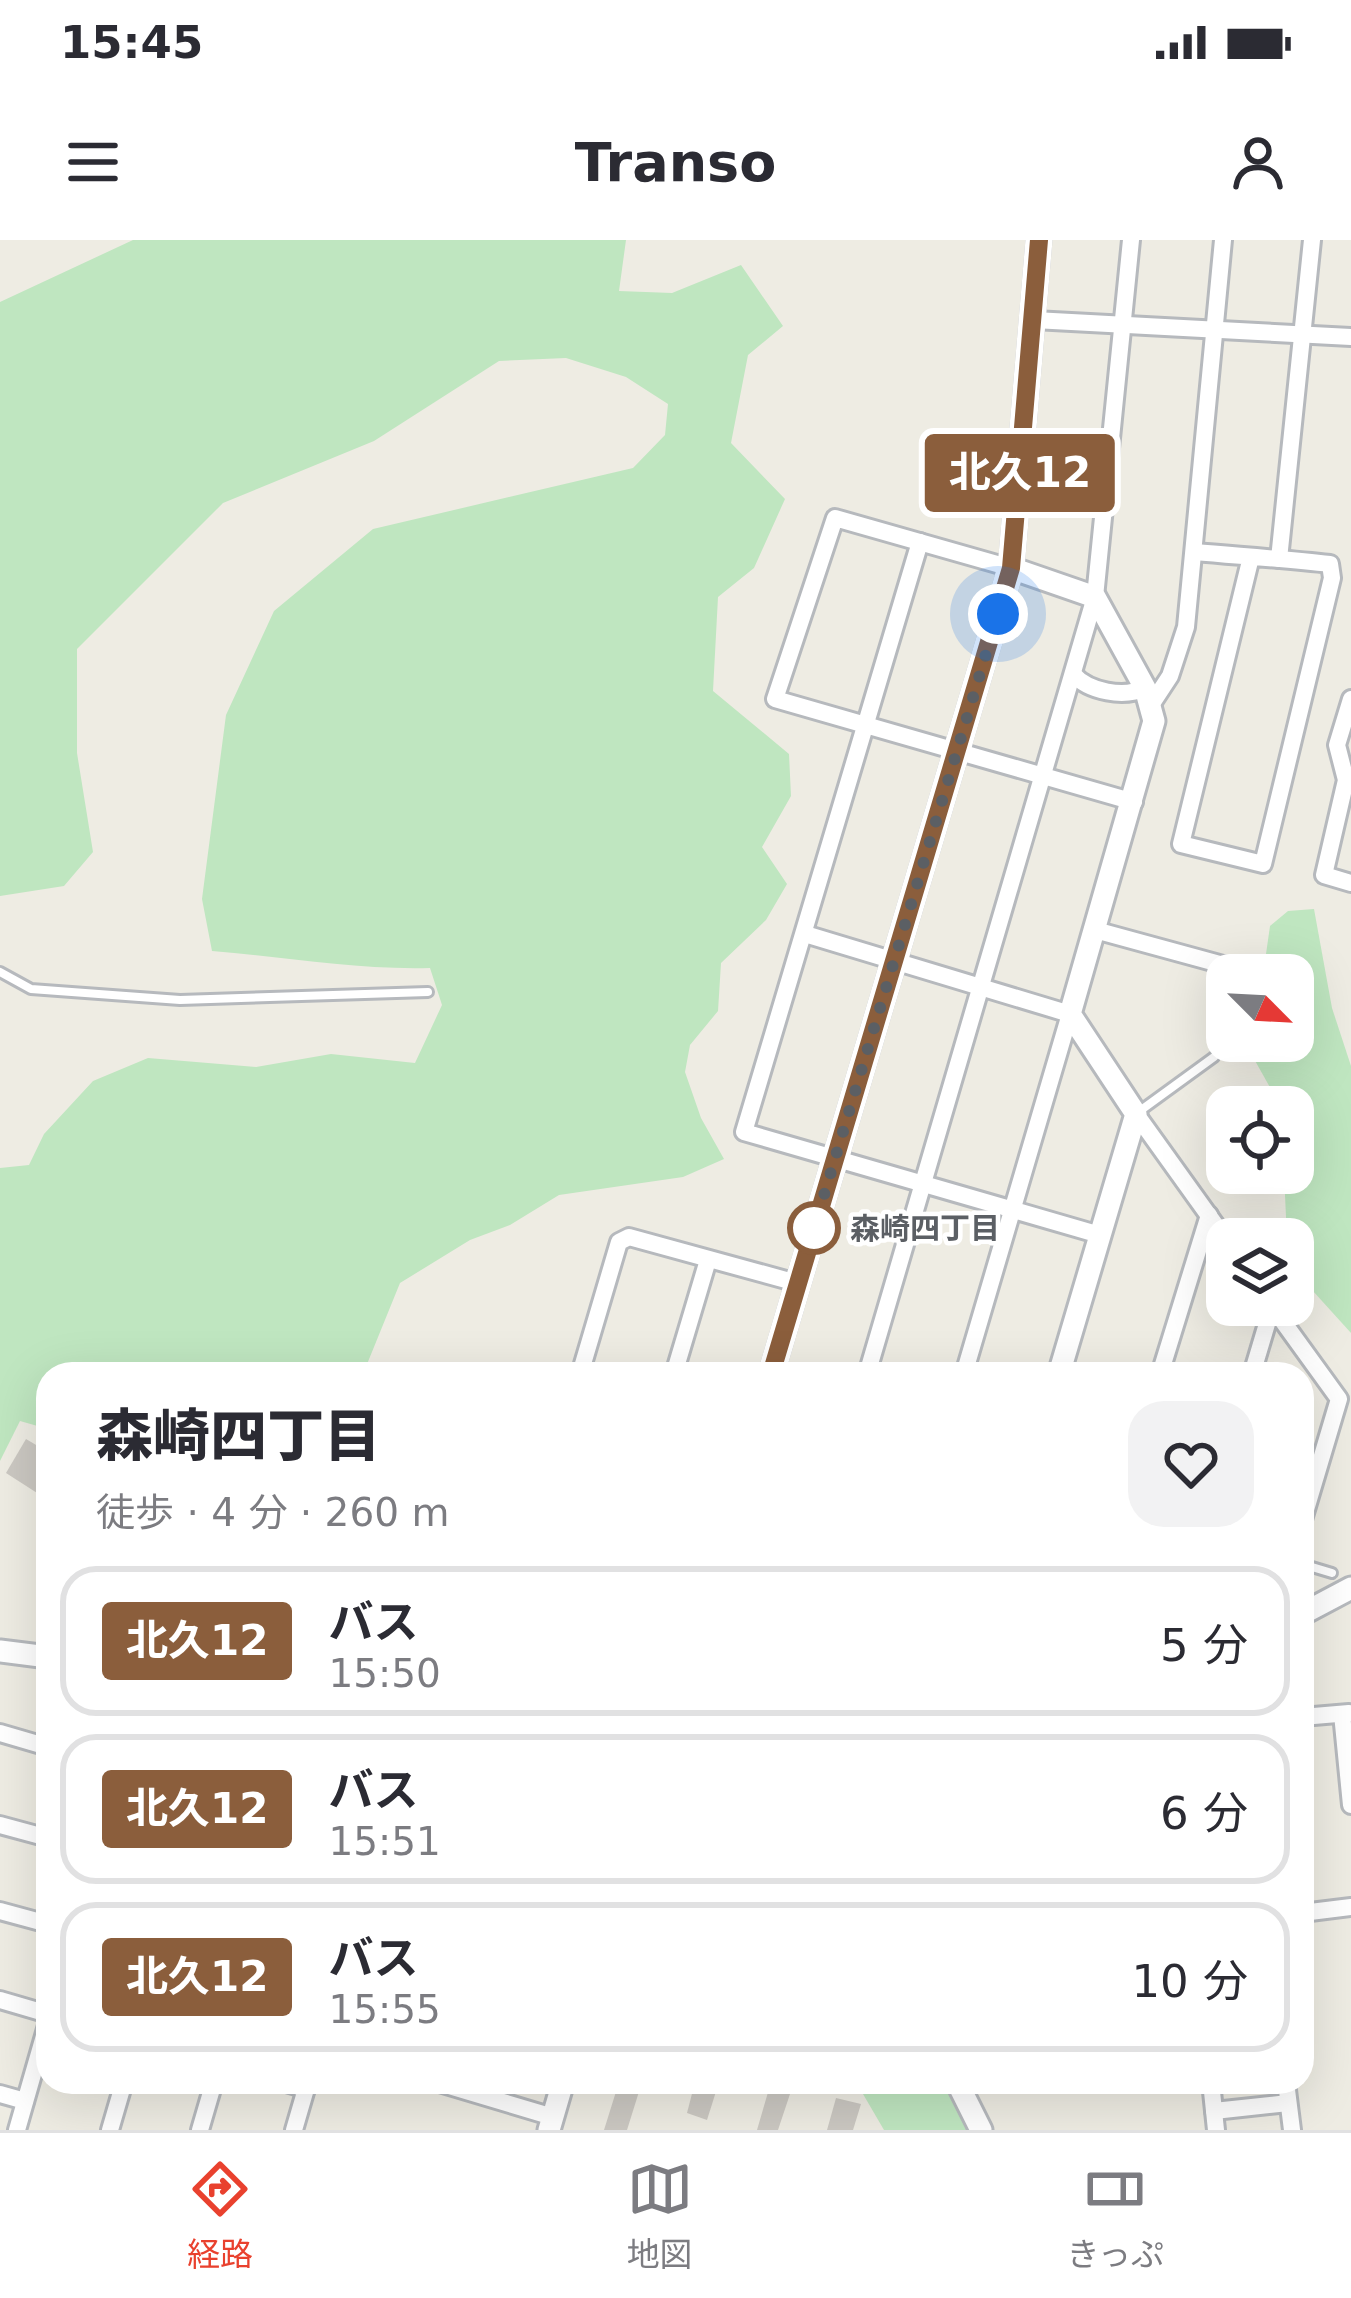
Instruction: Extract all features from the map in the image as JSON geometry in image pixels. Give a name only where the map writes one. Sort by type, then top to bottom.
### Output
[{"type":"street","points":[[774,1362],[1011,568],[1039,240]]},
{"type":"street","points":[[870,1362],[1095,597],[1131,240]]},
{"type":"street","points":[[1073,674],[1081,682],[1128,696],[1148,696],[1170,676],[1186,627],[1223,240]]},
{"type":"street","points":[[1279,559],[1312,240]]},
{"type":"street","points":[[1034,320],[1351,337]]},
{"type":"street","points":[[968,1362],[1134,802],[1154,721],[1148,696],[1095,597],[835,518],[775,699],[1134,802]]},
{"type":"street","points":[[920,542],[744,1132],[1100,1235]]},
{"type":"street","points":[[1195,552],[1251,556],[1330,564],[1332,578],[1263,864],[1181,844],[1251,556]]},
{"type":"street","points":[[1351,700],[1337,745],[1346,780],[1324,875],[1351,883]]},
{"type":"street","points":[[1095,930],[1206,960]]},
{"type":"street","points":[[805,934],[1070,1014],[1211,1218]]},
{"type":"street","points":[[1063,1362],[1136,1114]]},
{"type":"street","points":[[1164,1362],[1209,1215]]},
{"type":"street","points":[[584,1362],[619,1242],[629,1237],[797,1283]]},
{"type":"street","points":[[678,1362],[708,1260]]},
{"type":"street","points":[[1256,1362],[1266,1326]]},
{"type":"street","points":[[1286,1326],[1312,1362]]},
{"type":"street","points":[[1314,1364],[1339,1399],[1314,1483]]},
{"type":"street","points":[[1314,1608],[1351,1588]]},
{"type":"street","points":[[0,1651],[36,1656]]},
{"type":"street","points":[[1314,1716],[1346,1713],[1351,1804]]},
{"type":"street","points":[[0,1733],[36,1744]]},
{"type":"street","points":[[0,1825],[36,1835]]},
{"type":"street","points":[[1314,1912],[1351,1907]]},
{"type":"street","points":[[0,1911],[36,1921]]},
{"type":"street","points":[[0,2000],[36,2014]]},
{"type":"street","points":[[16,2130],[36,2061]]},
{"type":"street","points":[[0,2094],[25,2101]]},
{"type":"street","points":[[110,2130],[120,2094]]},
{"type":"street","points":[[200,2130],[210,2094]]},
{"type":"street","points":[[294,2130],[304,2094]]},
{"type":"street","points":[[470,2094],[551,2123],[559,2094]]},
{"type":"street","points":[[962,2094],[981,2130]]},
{"type":"street","points":[[1212,2094],[1216,2130]]},
{"type":"street","points":[[1287,2094],[1292,2130]]},
{"type":"street","points":[[1214,2110],[1288,2103]]},
{"type":"lane","points":[[0,972],[31,989],[180,1000],[428,992]]},
{"type":"lane","points":[[1136,1114],[1207,1062]]},
{"type":"lane","points":[[1314,1568],[1332,1574]]},
{"type":"green space","points":[[133,240],[626,240],[619,291],[672,293],[741,265],[783,326],[748,355],[731,443],[785,499],[754,568],[718,597],[713,691],[789,754],[791,796],[762,847],[787,884],[766,920],[721,963],[718,1011],[690,1045],[685,1072],[701,1118],[724,1159],[683,1177],[559,1195],[510,1225],[470,1240],[400,1283],[368,1362],[36,1362],[36,1426],[20,1421],[0,1461],[0,1168],[29,1165],[44,1134],[93,1081],[148,1058],[256,1067],[331,1054],[415,1063],[442,1005],[430,968],[212,951],[202,899],[226,715],[274,611],[373,529],[633,468],[665,435],[668,404],[626,377],[566,358],[499,361],[374,441],[223,503],[77,649],[77,753],[93,852],[64,886],[0,896],[0,302]]},
{"type":"green space","points":[[1314,909],[1332,1008],[1351,1066],[1351,1333],[1314,1292],[1314,1218],[1286,1218],[1285,1194],[1314,1194],[1314,1086],[1269,1086],[1256,1062],[1314,1062],[1314,954],[1266,954],[1270,926],[1288,911]]},
{"type":"green space","points":[[863,2094],[952,2094],[968,2130],[884,2130]]},
{"type":"building","points":[[26,1439],[36,1445],[36,1492],[6,1473]]},
{"type":"building","points":[[615,2094],[638,2094],[627,2130],[604,2130]]},
{"type":"building","points":[[692,2094],[715,2094],[707,2120],[687,2113]]},
{"type":"building","points":[[768,2094],[790,2094],[778,2130],[757,2130]]},
{"type":"building","points":[[836,2098],[861,2104],[853,2130],[827,2130]]},
{"type":"bus line","name":"北久12","points":[[775,1362],[1011,568],[1039,240]]},
{"type":"place","name":"森崎四丁目","points":[[814,1228]]},
{"type":"route","points":[[814,1228],[810,1242],[998,614]]}]
